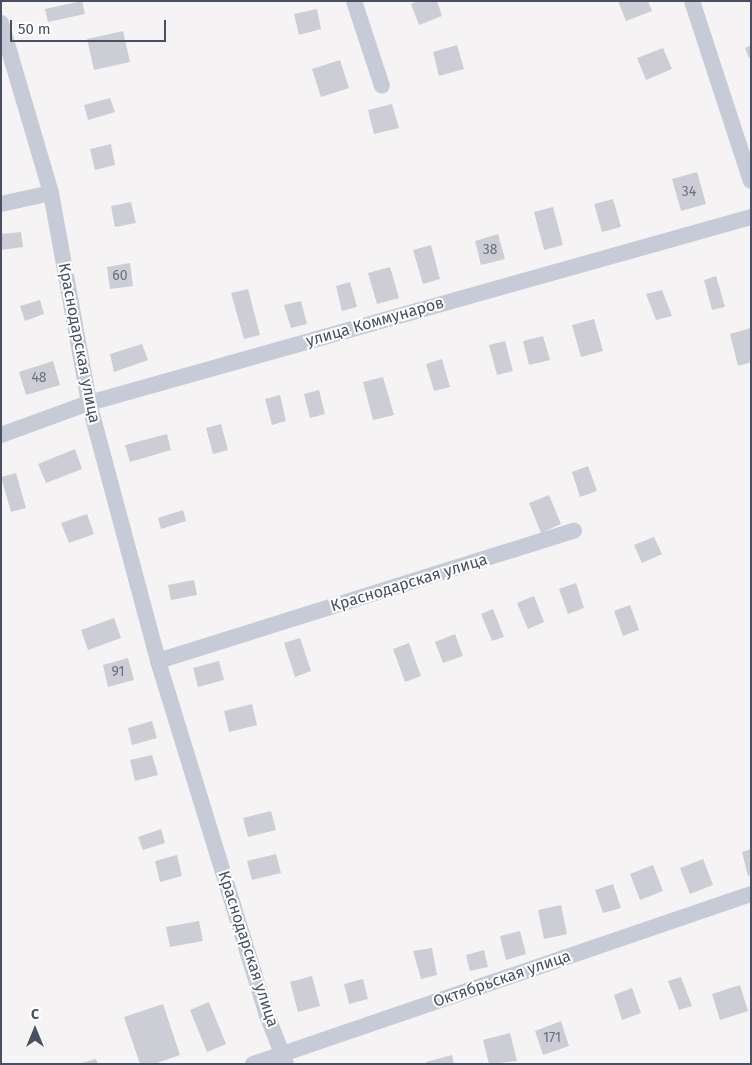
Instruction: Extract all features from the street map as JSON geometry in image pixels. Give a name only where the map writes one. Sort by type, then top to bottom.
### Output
[{"type":"street","points":[[354,1],[382,86]]},
{"type":"street","points":[[692,1],[751,181]]},
{"type":"street","name":"Краснодарская улица","points":[[1,24],[51,193],[89,403],[158,662],[267,1016],[285,1059]]},
{"type":"street","points":[[1,204],[51,193]]},
{"type":"street","name":"улица Коммунаров","points":[[1,435],[89,403],[751,217]]},
{"type":"street","name":"Краснодарская улица","points":[[158,662],[574,531]]},
{"type":"street","name":"Октябрьская улица","points":[[253,1064],[285,1059],[751,894]]},
{"type":"building","points":[[82,1],[85,14],[48,22],[45,9]]},
{"type":"building","points":[[418,1],[437,1],[442,16],[419,25],[411,4]]},
{"type":"building","points":[[618,1],[648,1],[652,11],[626,21]]},
{"type":"building","points":[[317,9],[321,29],[299,35],[294,14]]},
{"type":"building","points":[[123,31],[130,62],[94,70],[87,39]]},
{"type":"building","points":[[457,45],[464,69],[439,76],[433,52]]},
{"type":"building","points":[[751,45],[751,58],[749,58],[745,48]]},
{"type":"building","points":[[663,48],[672,69],[646,80],[637,58]]},
{"type":"building","points":[[340,60],[349,88],[321,97],[312,69]]},
{"type":"building","points":[[110,98],[115,112],[88,120],[84,105]]},
{"type":"building","points":[[392,104],[399,128],[374,134],[368,110]]},
{"type":"building","points":[[111,144],[115,165],[95,170],[90,149]]},
{"type":"building","points":[[697,172],[706,204],[681,211],[672,179]]},
{"type":"building","points":[[613,199],[621,227],[602,232],[594,204]]},
{"type":"building","points":[[131,202],[136,223],[115,227],[111,206]]},
{"type":"building","points":[[553,207],[563,245],[544,250],[534,212]]},
{"type":"building","points":[[21,232],[23,247],[1,250],[1,234]]},
{"type":"building","points":[[498,234],[505,259],[481,265],[475,241]]},
{"type":"building","points":[[431,245],[440,279],[423,284],[413,250]]},
{"type":"building","points":[[130,263],[133,286],[110,289],[107,267]]},
{"type":"building","points":[[390,267],[399,298],[377,304],[368,273]]},
{"type":"building","points":[[716,276],[725,307],[712,310],[704,280]]},
{"type":"building","points":[[350,282],[357,307],[342,311],[336,286]]},
{"type":"building","points":[[248,289],[260,335],[244,339],[231,293]]},
{"type":"building","points":[[662,290],[672,316],[656,320],[646,294]]},
{"type":"building","points":[[40,300],[44,314],[25,321],[20,306]]},
{"type":"building","points":[[301,301],[307,324],[291,328],[284,305]]},
{"type":"building","points":[[594,319],[603,351],[581,357],[572,325]]},
{"type":"building","points":[[751,328],[751,362],[738,366],[730,334]]},
{"type":"building","points":[[543,336],[550,360],[529,365],[523,341]]},
{"type":"building","points":[[505,341],[513,371],[497,375],[489,345]]},
{"type":"building","points":[[142,344],[148,360],[114,372],[110,354]]},
{"type":"building","points":[[442,359],[450,387],[434,391],[426,364]]},
{"type":"building","points":[[53,361],[60,385],[26,395],[19,372]]},
{"type":"building","points":[[383,377],[394,415],[373,420],[363,382]]},
{"type":"building","points":[[319,390],[325,414],[310,418],[304,394]]},
{"type":"building","points":[[280,395],[286,421],[272,425],[265,399]]},
{"type":"building","points":[[221,424],[228,450],[213,454],[206,428]]},
{"type":"building","points":[[167,434],[171,450],[130,462],[125,445]]},
{"type":"building","points":[[75,449],[82,469],[46,483],[38,464]]},
{"type":"building","points":[[588,466],[597,491],[580,497],[572,472]]},
{"type":"building","points":[[16,473],[26,508],[11,512],[1,477]]},
{"type":"building","points":[[549,495],[561,524],[541,533],[529,503]]},
{"type":"building","points":[[183,510],[186,521],[161,529],[158,518]]},
{"type":"building","points":[[87,514],[94,534],[69,543],[61,523]]},
{"type":"building","points":[[654,537],[662,554],[642,563],[634,545]]},
{"type":"building","points":[[194,580],[197,595],[171,600],[168,585]]},
{"type":"building","points":[[576,583],[584,608],[568,614],[559,589]]},
{"type":"building","points":[[534,596],[544,622],[528,629],[517,603]]},
{"type":"building","points":[[630,605],[639,630],[623,636],[614,611]]},
{"type":"building","points":[[493,609],[504,637],[492,641],[481,614]]},
{"type":"building","points":[[114,618],[121,638],[88,650],[81,630]]},
{"type":"building","points":[[455,634],[463,656],[443,663],[435,642]]},
{"type":"building","points":[[300,638],[311,671],[295,677],[284,643]]},
{"type":"building","points":[[409,643],[421,676],[405,682],[393,649]]},
{"type":"building","points":[[128,658],[134,680],[108,687],[103,665]]},
{"type":"building","points":[[219,661],[224,680],[198,687],[193,668]]},
{"type":"building","points":[[252,704],[257,725],[229,732],[224,711]]},
{"type":"building","points":[[152,721],[157,738],[132,745],[128,728]]},
{"type":"building","points":[[152,755],[158,775],[135,781],[130,760]]},
{"type":"building","points":[[271,811],[276,830],[248,837],[243,818]]},
{"type":"building","points":[[161,829],[165,843],[143,850],[138,837]]},
{"type":"building","points":[[751,849],[751,875],[748,876],[742,852]]},
{"type":"building","points":[[276,854],[281,873],[252,880],[247,861]]},
{"type":"building","points":[[177,855],[182,876],[160,882],[155,861]]},
{"type":"building","points":[[703,859],[713,885],[690,894],[680,868]]},
{"type":"building","points":[[653,865],[663,891],[640,900],[630,874]]},
{"type":"building","points":[[613,884],[621,908],[603,913],[595,890]]},
{"type":"building","points":[[561,905],[567,934],[544,939],[538,910]]},
{"type":"building","points":[[199,921],[203,941],[170,947],[166,927]]},
{"type":"building","points":[[520,931],[526,954],[506,960],[500,936]]},
{"type":"building","points":[[432,948],[437,975],[421,979],[413,951]]},
{"type":"building","points":[[484,950],[488,967],[470,971],[466,955]]},
{"type":"building","points":[[312,976],[320,1006],[298,1012],[290,982]]},
{"type":"building","points":[[681,977],[692,1006],[679,1010],[668,981]]},
{"type":"building","points":[[363,979],[368,999],[349,1004],[344,984]]},
{"type":"building","points":[[740,985],[748,1011],[720,1020],[712,994]]},
{"type":"building","points":[[632,988],[641,1013],[622,1020],[614,995]]},
{"type":"building","points":[[209,1002],[226,1044],[207,1052],[190,1010]]},
{"type":"building","points":[[163,1004],[180,1055],[154,1064],[140,1064],[124,1017]]},
{"type":"building","points":[[561,1021],[569,1046],[543,1055],[535,1031]]},
{"type":"building","points":[[510,1033],[517,1061],[489,1064],[483,1040]]},
{"type":"building","points":[[452,1055],[454,1064],[426,1064],[426,1062]]},
{"type":"building","points":[[96,1059],[98,1064],[81,1064],[81,1063]]}]
